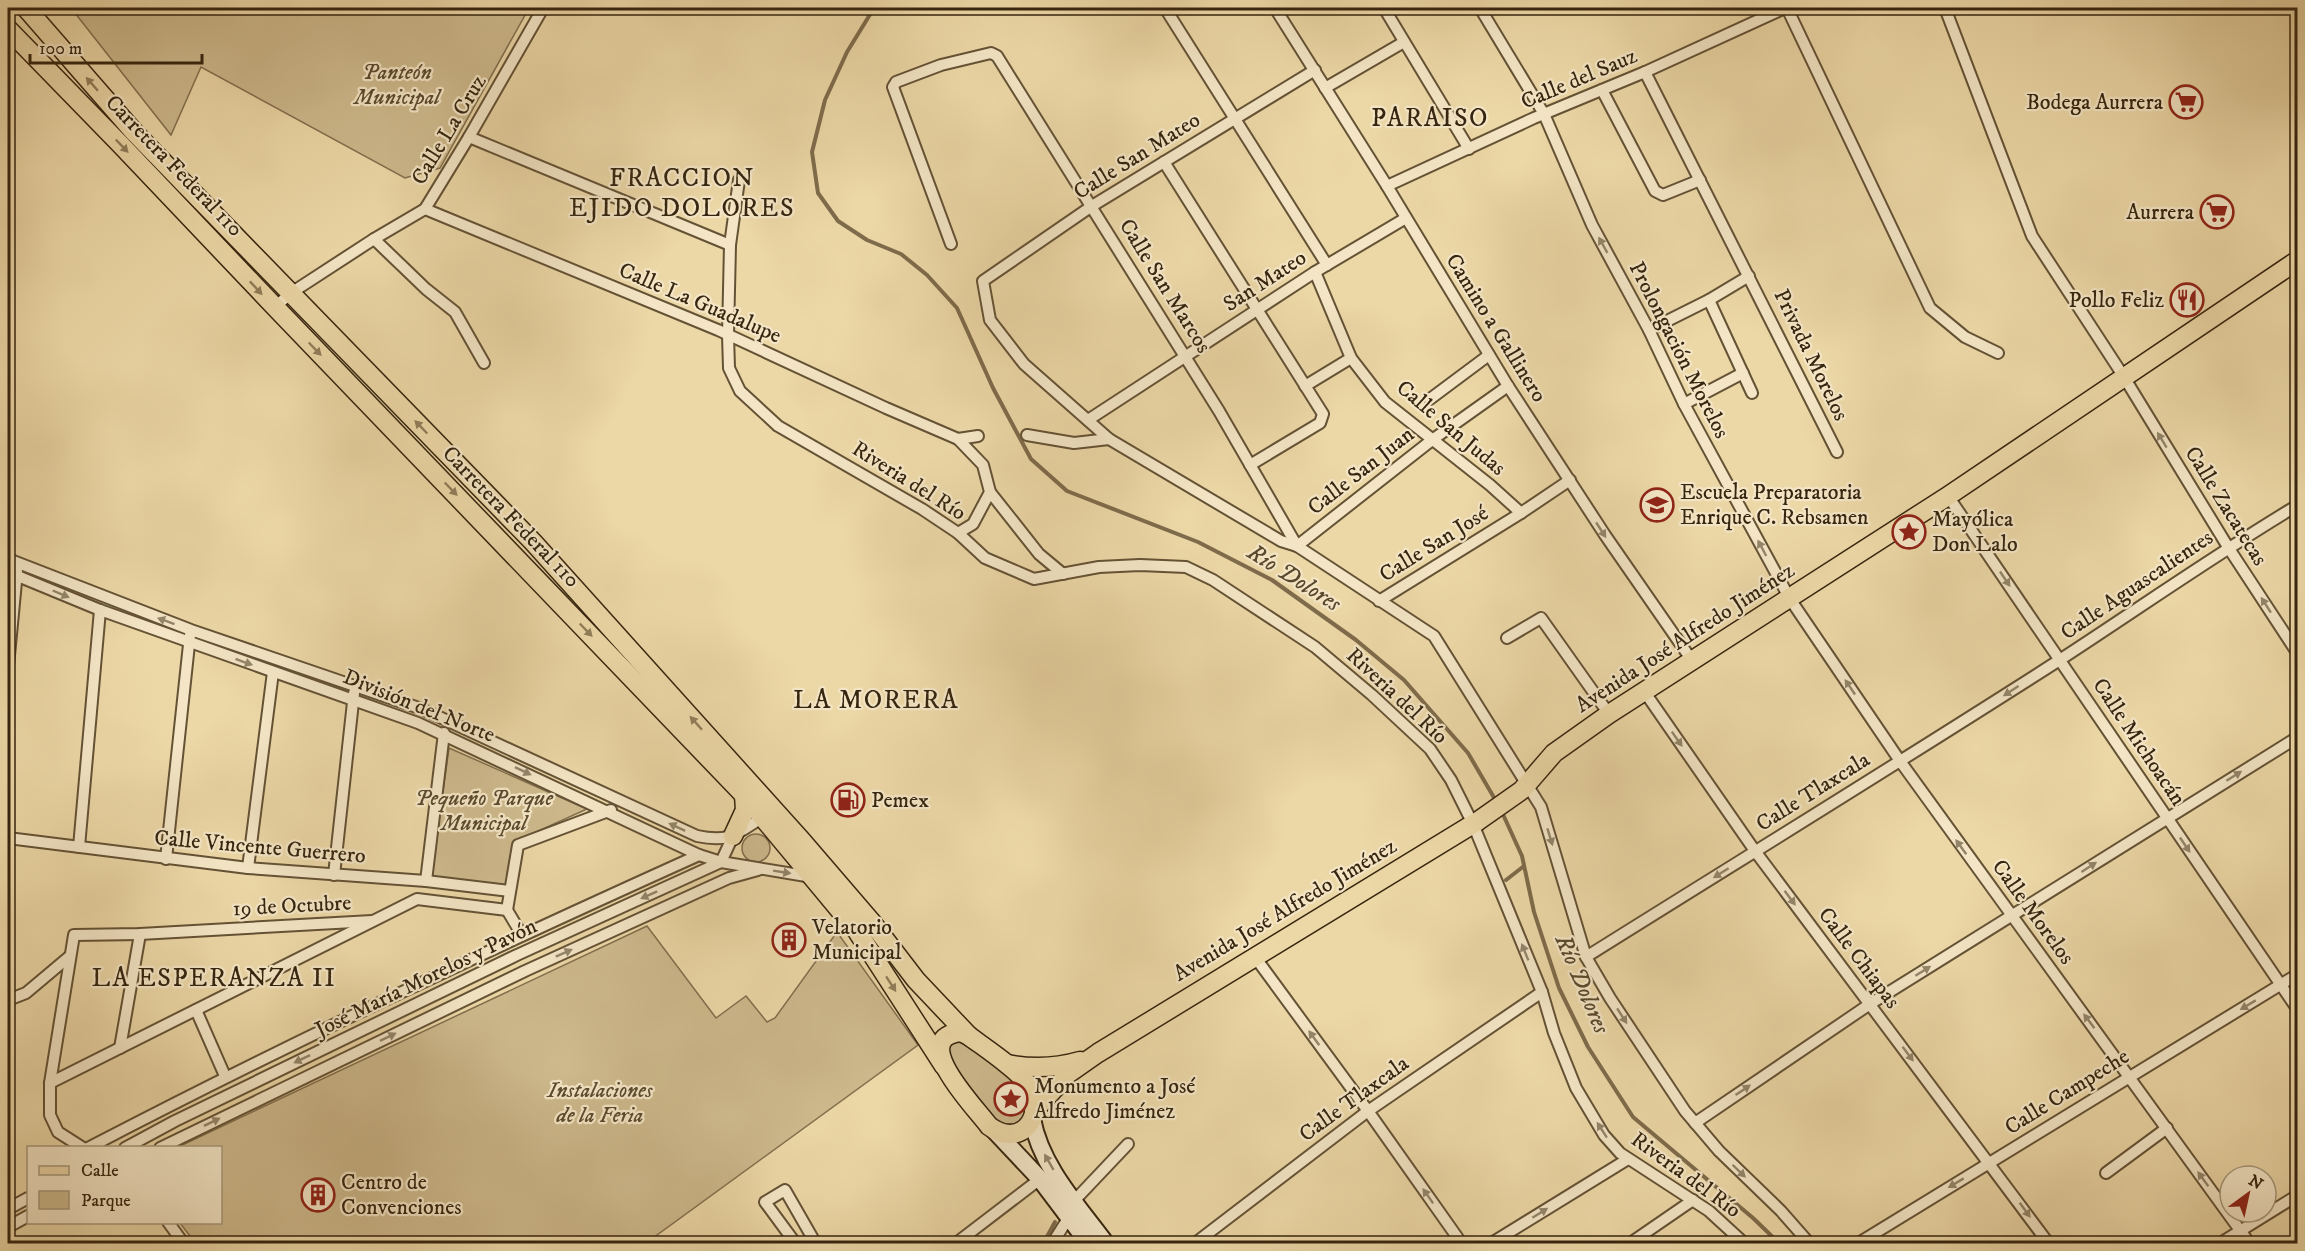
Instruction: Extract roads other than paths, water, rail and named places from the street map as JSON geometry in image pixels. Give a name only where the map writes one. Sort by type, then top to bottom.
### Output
[{"type":"main road","name":"Carretera Federal 110","points":[[26,8],[134,132],[533,542],[803,842],[870,920],[915,980],[969,1036],[1026,1081],[1035,1099],[1033,1115]]},
{"type":"main road","name":"Carretera Federal 110","points":[[8,29],[744,795],[856,931],[944,1066],[990,1126]]},
{"type":"main road","name":"Avenida José Alfredo Jiménez","points":[[1098,1053],[1475,822],[1524,787],[1554,753],[1609,714],[1948,496],[2298,260]]},
{"type":"main road","points":[[733,836],[745,810],[744,795]]},
{"type":"main road","points":[[763,817],[778,823],[853,909],[870,920]]},
{"type":"main road","points":[[944,1066],[940,1054],[942,1042],[955,1033],[961,1032],[969,1036]]},
{"type":"main road","points":[[1004,1063],[1035,1068],[1066,1065],[1098,1053]]},
{"type":"main road","points":[[990,1126],[998,1133],[1007,1135],[1017,1134],[1026,1129],[1033,1115],[1064,1078],[1098,1053]]},
{"type":"main road","points":[[1033,1115],[1037,1142],[1065,1201],[1089,1244]]},
{"type":"main road","points":[[990,1126],[1106,1244]]},
{"type":"street","name":"Calle La Cruz","points":[[275,308],[291,293],[425,208],[469,137],[543,8]]},
{"type":"street","points":[[1165,8],[1327,265]]},
{"type":"street","name":"Camino a Gallinero","points":[[1275,8],[1388,186],[1508,386],[1693,662]]},
{"type":"street","points":[[1384,8],[1469,149]]},
{"type":"street","name":"Prolongación Morelos","points":[[1479,8],[1544,114],[1592,225],[1649,330],[1684,404],[1790,599]]},
{"type":"street","points":[[1786,8],[1930,308],[1965,337],[1998,353]]},
{"type":"street","name":"Calle del Sauz","points":[[1388,186],[1544,114],[1645,72],[1786,8]]},
{"type":"street","name":"Calle Zacatecas","points":[[1945,8],[2032,236],[2124,377],[2228,547],[2298,654]]},
{"type":"street","points":[[1325,87],[1404,42]]},
{"type":"street","name":"Calle San Marcos","points":[[951,244],[893,87],[896,82],[941,65],[991,53],[997,56],[1092,206],[1185,356],[1297,546]]},
{"type":"street","name":"Calle San Mateo","points":[[983,281],[1092,206],[1315,70]]},
{"type":"street","name":"Privada Morelos","points":[[1645,72],[1837,452]]},
{"type":"street","points":[[1602,90],[1655,191],[1663,195],[1700,180]]},
{"type":"street","points":[[469,137],[730,245]]},
{"type":"street","points":[[1164,162],[1323,414],[1320,423],[1250,465]]},
{"type":"street","name":"Riveria del Río","points":[[739,180],[730,245],[728,335],[729,368],[740,390],[778,426],[922,509],[958,533],[985,558],[1034,579],[1109,567],[1140,565],[1186,567],[1213,580],[1315,647],[1372,695],[1430,749],[1452,780],[1475,822],[1542,993],[1554,1033],[1576,1088],[1604,1135],[1620,1153],[1709,1211],[1745,1244]]},
{"type":"street","name":"Calle La Guadalupe","points":[[425,208],[728,335],[958,439]]},
{"type":"street","name":"San Mateo","points":[[1088,420],[1315,272],[1406,218]]},
{"type":"street","points":[[374,239],[426,289],[455,312],[484,363]]},
{"type":"street","name":"Calle San Judas","points":[[1315,272],[1351,358],[1385,402],[1490,485],[1521,513]]},
{"type":"street","points":[[1649,330],[1709,300],[1749,276]]},
{"type":"street","name":"Riveria del Río","points":[[983,281],[990,320],[1024,364],[1109,439],[1281,541],[1297,546],[1434,636],[1524,787],[1541,807],[1586,957],[1655,1068],[1695,1123],[1719,1151],[1810,1244]]},
{"type":"street","points":[[1709,300],[1752,393]]},
{"type":"street","points":[[1430,399],[1489,355]]},
{"type":"street","points":[[1305,386],[1351,358]]},
{"type":"street","points":[[1684,404],[1743,373]]},
{"type":"street","name":"Calle San Juan","points":[[1297,546],[1432,440],[1508,386]]},
{"type":"street","points":[[1027,435],[1074,443],[1109,439]]},
{"type":"street","points":[[958,439],[978,436]]},
{"type":"street","points":[[958,439],[983,465],[990,492],[1039,554],[1063,574]]},
{"type":"street","name":"Calle San José","points":[[1379,601],[1570,480]]},
{"type":"street","points":[[958,533],[973,524],[990,492]]},
{"type":"street","name":"Calle Michoacán","points":[[1948,496],[2298,1010]]},
{"type":"street","name":"Calle Aguascalientes","points":[[2060,660],[2228,547],[2298,505]]},
{"type":"street","name":"División del Norte","points":[[8,559],[191,630],[422,709],[697,836],[716,840],[733,836],[763,817]]},
{"type":"street","points":[[8,666],[12,574],[18,564]]},
{"type":"street","name":"División del Norte","points":[[12,574],[100,610],[444,733],[699,855],[721,862],[814,878]]},
{"type":"street","name":"Calle Morelos","points":[[1790,599],[1900,761],[2250,1244]]},
{"type":"street","points":[[79,847],[100,610]]},
{"type":"street","points":[[1507,638],[1541,618],[1609,714]]},
{"type":"street","points":[[166,859],[191,630]]},
{"type":"street","name":"Calle Tlaxcala","points":[[1586,957],[2060,660]]},
{"type":"street","points":[[248,868],[273,672]]},
{"type":"street","points":[[334,874],[355,686]]},
{"type":"street","name":"Calle Chiapas","points":[[1644,691],[1755,851],[1990,1162],[2049,1244]]},
{"type":"street","points":[[426,881],[444,733]]},
{"type":"street","points":[[1695,1123],[1870,1004],[2298,737]]},
{"type":"street","points":[[522,935],[507,910],[518,845],[608,812],[623,802]]},
{"type":"street","points":[[721,862],[733,836]]},
{"type":"street","name":"Calle Vincente Guerrero","points":[[8,838],[248,868],[426,881],[510,891]]},
{"type":"street","points":[[92,1146],[225,1076],[522,935],[699,855]]},
{"type":"street","name":"José María Morelos y Pavón","points":[[129,1146],[185,1116],[518,955],[721,862]]},
{"type":"street","name":"José María Morelos y Pavón","points":[[164,1146],[525,971],[729,878],[761,868]]},
{"type":"street","name":"19 de Octubre","points":[[70,956],[74,935],[140,934],[372,921],[417,899],[507,910]]},
{"type":"street","points":[[50,1083],[372,921]]},
{"type":"street","points":[[120,1048],[140,934]]},
{"type":"street","points":[[8,1000],[26,993],[70,956]]},
{"type":"street","points":[[70,956],[50,1083],[50,1115],[58,1132],[80,1146]]},
{"type":"street","points":[[1255,957],[1462,1244]]},
{"type":"street","name":"Calle Campeche","points":[[1857,1244],[2298,974]]},
{"type":"street","name":"Calle Tlaxcala","points":[[1194,1244],[1368,1111],[1542,993]]},
{"type":"street","points":[[196,1010],[225,1076]]},
{"type":"street","points":[[2106,1173],[2167,1128]]},
{"type":"street","points":[[1052,1244],[1065,1201],[1128,1144]]},
{"type":"street","points":[[1490,1244],[1628,1159]]},
{"type":"street","points":[[955,1244],[1040,1179]]},
{"type":"street","points":[[796,1244],[765,1202],[785,1190],[816,1244]]},
{"type":"street","points":[[2219,1244],[2298,1195]]},
{"type":"street","points":[[8,1209],[27,1199]]},
{"type":"street","points":[[1629,1244],[1693,1200]]},
{"type":"street","points":[[8,1227],[27,1217]]},
{"type":"street","points":[[169,1224],[184,1244]]},
{"type":"waterway","name":"Río Dolores","points":[[874,8],[847,52],[825,100],[812,152],[818,193],[838,221],[867,240],[901,254],[927,275],[957,308],[993,388],[1031,459],[1067,491],[1198,542],[1272,580],[1356,640],[1404,680],[1468,753],[1496,801]]},
{"type":"waterway","name":"Río Dolores","points":[[1501,810],[1522,856],[1534,912],[1559,988],[1588,1047],[1633,1117],[1753,1218],[1780,1244]]},
{"type":"waterway","points":[[1506,880],[1524,866]]},
{"type":"waterway","points":[[1043,1244],[1055,1222]]},
{"type":"place","name":"Bodega Aurrera","points":[[2186,102]]},
{"type":"place","name":"Aurrera","points":[[2217,212]]},
{"type":"place","name":"Pollo Feliz","points":[[2187,300]]},
{"type":"place","name":"Escuela Preparatoria Enrique C. Rebsamen","points":[[1657,505]]},
{"type":"place","name":"Mayólica Don Lalo","points":[[1909,532]]},
{"type":"place","name":"Pemex","points":[[848,800]]},
{"type":"place","name":"Velatorio Municipal","points":[[789,940]]},
{"type":"place","name":"Monumento a José Alfredo Jiménez","points":[[1011,1099]]},
{"type":"place","name":"Centro de Convenciones","points":[[318,1195]]},
{"type":"district","name":"PARAISO","points":[[1430,118]]},
{"type":"district","name":"FRACCION EJIDO DOLORES","points":[[682,193]]},
{"type":"district","name":"LA MORERA","points":[[876,700]]},
{"type":"district","name":"LA ESPERANZA II","points":[[214,978]]},
{"type":"park label","name":"Panteón Municipal","points":[[397,84]]},
{"type":"park label","name":"Pequeño Parque Municipal","points":[[484,810]]},
{"type":"park label","name":"Instalaciones de la Feria","points":[[600,1102]]}]
